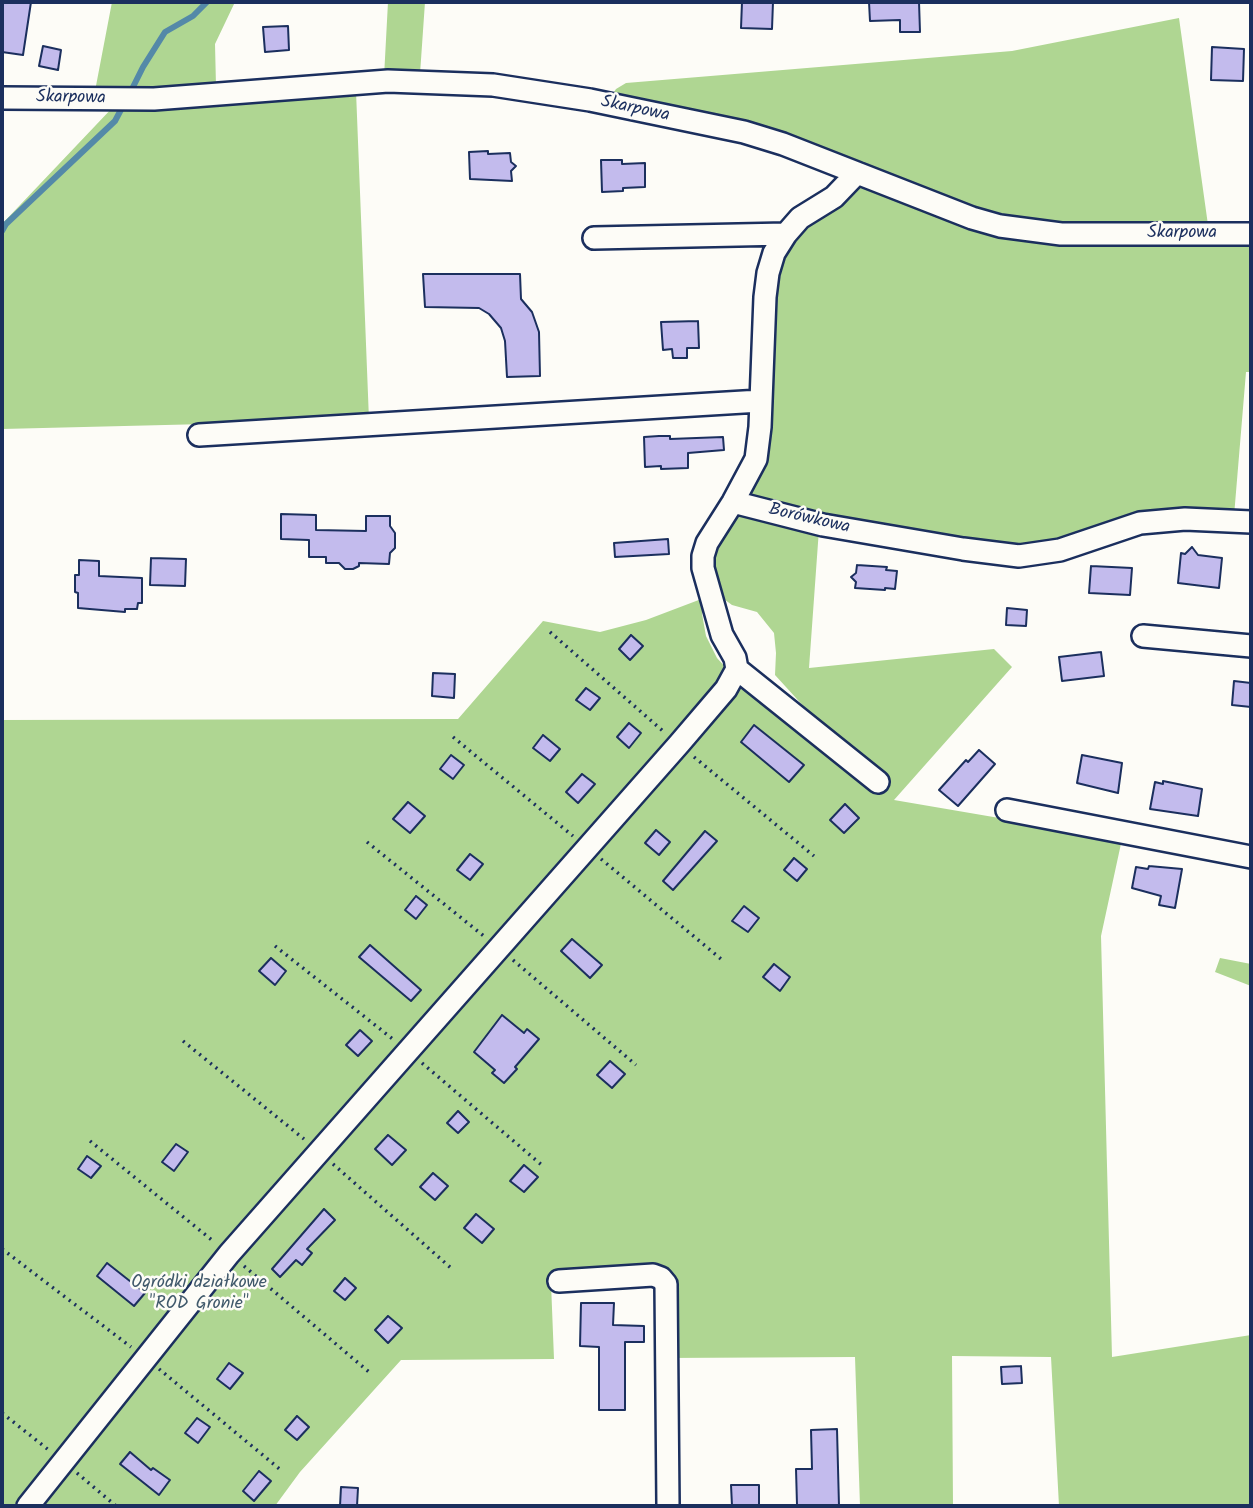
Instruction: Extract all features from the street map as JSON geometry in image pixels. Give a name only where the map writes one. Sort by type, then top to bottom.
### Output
[{"type":"street","name":"Skarpowa","points":[[2,98],[154,99],[388,80],[493,85],[590,100],[744,132],[783,144],[972,218],[1000,226],[1061,234],[1251,234]]},
{"type":"street","points":[[28,1506],[229,1254],[726,689],[737,669],[735,658],[722,635],[703,568],[703,556],[707,543],[733,502],[755,459],[760,427],[768,274],[774,253],[786,233],[800,218],[834,197],[857,173]]},
{"type":"street","points":[[594,238],[786,233]]},
{"type":"street","points":[[198,435],[760,401]]},
{"type":"street","name":"Borówkowa","points":[[733,502],[823,525],[1019,556],[1060,550],[1140,523],[1185,519],[1251,522]]},
{"type":"street","points":[[1143,636],[1251,646]]},
{"type":"street","points":[[737,669],[878,782]]},
{"type":"street","points":[[1007,810],[1251,857]]},
{"type":"street","points":[[559,1281],[653,1275],[662,1278],[666,1284],[668,1506]]},
{"type":"green space","points":[[112,2],[235,2],[215,44],[216,86],[95,91]]},
{"type":"green space","points":[[388,2],[425,2],[420,74],[384,77]]},
{"type":"green space","points":[[1179,18],[1208,225],[1081,227],[1007,219],[610,98],[616,89],[626,83],[1012,51]]},
{"type":"green space","points":[[356,91],[369,420],[2,429],[2,224],[114,106],[165,110]]},
{"type":"green space","points":[[861,185],[957,221],[1251,243],[1251,372],[1246,372],[1234,516],[1019,550],[822,519],[756,499],[751,494],[759,471],[776,272],[787,247],[800,232],[849,200]]},
{"type":"green space","name":"Ogródki działkowe \"ROD Gronie\"","points":[[736,508],[819,529],[809,668],[994,649],[1012,667],[894,800],[1122,839],[1101,936],[1112,1357],[1251,1335],[1251,1506],[1059,1506],[1051,1357],[952,1356],[953,1506],[860,1506],[855,1357],[664,1358],[661,1294],[648,1284],[551,1283],[554,1359],[401,1360],[300,1472],[275,1506],[2,1506],[2,720],[458,719],[543,621],[600,632],[646,620],[704,598],[702,614],[706,636],[717,658],[739,682],[827,732],[775,675],[774,633],[757,612],[732,605],[717,594],[710,581],[713,543]]},
{"type":"green space","points":[[1220,958],[1251,964],[1251,986],[1215,972]]},
{"type":"building","points":[[2,2],[31,2],[23,55],[2,52]]},
{"type":"building","points":[[742,2],[773,2],[772,29],[741,28]]},
{"type":"building","points":[[869,2],[919,2],[920,32],[900,32],[900,20],[870,21]]},
{"type":"building","points":[[288,26],[289,50],[265,52],[263,27]]},
{"type":"building","points":[[43,46],[61,50],[58,70],[39,66]]},
{"type":"building","points":[[1212,47],[1244,49],[1243,81],[1211,80]]},
{"type":"building","points":[[488,151],[488,154],[510,153],[511,162],[516,166],[511,171],[512,181],[470,179],[469,152]]},
{"type":"building","points":[[601,160],[622,160],[622,164],[645,163],[645,187],[602,192]]},
{"type":"building","points":[[423,274],[520,274],[521,299],[532,312],[539,332],[540,376],[507,377],[505,341],[501,328],[489,314],[479,308],[425,307]]},
{"type":"building","points":[[698,321],[699,348],[687,348],[687,358],[673,358],[672,349],[663,350],[661,322]]},
{"type":"building","points":[[670,436],[670,439],[723,437],[724,450],[688,453],[688,468],[645,467],[644,437]]},
{"type":"building","points":[[281,514],[316,515],[316,530],[366,531],[366,516],[390,516],[390,526],[395,533],[395,548],[390,553],[389,564],[359,563],[359,566],[353,569],[345,569],[339,563],[326,563],[326,557],[309,557],[309,540],[281,539]]},
{"type":"building","points":[[668,539],[669,554],[615,557],[614,543]]},
{"type":"building","points":[[1192,547],[1198,555],[1222,558],[1219,588],[1178,583],[1181,553],[1185,554]]},
{"type":"building","points":[[151,558],[186,559],[185,586],[150,585]]},
{"type":"building","points":[[79,560],[99,561],[99,576],[142,578],[142,603],[138,603],[137,609],[125,609],[125,612],[78,608],[75,575],[79,575]]},
{"type":"building","points":[[857,565],[887,567],[886,570],[897,571],[895,589],[855,588],[856,582],[851,577],[856,573]]},
{"type":"building","points":[[1091,566],[1132,568],[1130,595],[1089,593]]},
{"type":"building","points":[[1007,608],[1027,610],[1026,626],[1006,625]]},
{"type":"building","points":[[631,635],[643,646],[630,660],[619,649]]},
{"type":"building","points":[[1101,652],[1104,676],[1062,681],[1059,657]]},
{"type":"building","points":[[433,673],[455,674],[454,698],[432,696]]},
{"type":"building","points":[[1234,681],[1251,683],[1251,707],[1232,705]]},
{"type":"building","points":[[586,688],[600,698],[590,710],[576,700]]},
{"type":"building","points":[[629,723],[641,733],[629,748],[617,737]]},
{"type":"building","points":[[754,725],[804,765],[789,782],[741,742]]},
{"type":"building","points":[[543,735],[560,749],[550,761],[533,748]]},
{"type":"building","points":[[979,750],[995,764],[958,806],[939,790],[966,760],[968,762]]},
{"type":"building","points":[[451,755],[464,765],[453,779],[440,769]]},
{"type":"building","points":[[1082,755],[1122,763],[1118,793],[1077,783]]},
{"type":"building","points":[[582,774],[595,784],[578,803],[566,792]]},
{"type":"building","points":[[1163,781],[1202,789],[1198,816],[1150,809],[1155,782],[1163,784]]},
{"type":"building","points":[[408,802],[425,816],[410,833],[393,819]]},
{"type":"building","points":[[845,804],[859,818],[844,833],[830,820]]},
{"type":"building","points":[[656,830],[670,842],[659,855],[645,843]]},
{"type":"building","points":[[705,831],[717,841],[673,890],[663,881]]},
{"type":"building","points":[[470,854],[483,864],[470,880],[457,870]]},
{"type":"building","points":[[794,858],[807,869],[797,881],[784,870]]},
{"type":"building","points":[[1149,866],[1182,869],[1175,908],[1159,905],[1161,896],[1132,888],[1136,867],[1148,869]]},
{"type":"building","points":[[416,896],[427,905],[416,919],[405,910]]},
{"type":"building","points":[[744,906],[759,918],[748,932],[732,921]]},
{"type":"building","points":[[572,939],[602,965],[590,978],[561,951]]},
{"type":"building","points":[[370,945],[421,990],[411,1001],[359,957]]},
{"type":"building","points":[[271,958],[286,971],[275,985],[259,971]]},
{"type":"building","points":[[774,964],[790,977],[780,991],[763,977]]},
{"type":"building","points":[[502,1015],[524,1033],[527,1029],[539,1039],[504,1083],[492,1073],[495,1070],[474,1052]]},
{"type":"building","points":[[360,1030],[372,1041],[358,1056],[346,1045]]},
{"type":"building","points":[[610,1061],[625,1074],[612,1088],[597,1075]]},
{"type":"building","points":[[458,1111],[469,1122],[458,1133],[447,1123]]},
{"type":"building","points":[[388,1135],[406,1150],[392,1165],[375,1149]]},
{"type":"building","points":[[176,1144],[188,1152],[174,1171],[162,1162]]},
{"type":"building","points":[[87,1156],[101,1166],[91,1178],[78,1169]]},
{"type":"building","points":[[524,1165],[538,1177],[524,1192],[510,1181]]},
{"type":"building","points":[[433,1173],[448,1186],[435,1200],[420,1187]]},
{"type":"building","points":[[324,1209],[335,1220],[307,1249],[312,1253],[302,1265],[296,1260],[280,1277],[272,1269]]},
{"type":"building","points":[[476,1214],[494,1229],[482,1243],[464,1228]]},
{"type":"building","points":[[107,1263],[145,1293],[134,1306],[97,1276]]},
{"type":"building","points":[[345,1278],[356,1288],[345,1300],[334,1291]]},
{"type":"building","points":[[581,1303],[614,1303],[613,1325],[644,1326],[644,1342],[625,1342],[625,1410],[599,1410],[599,1347],[580,1346]]},
{"type":"building","points":[[388,1316],[402,1328],[388,1343],[375,1330]]},
{"type":"building","points":[[229,1363],[243,1373],[230,1389],[217,1379]]},
{"type":"building","points":[[1021,1366],[1022,1383],[1002,1384],[1001,1367]]},
{"type":"building","points":[[297,1416],[309,1427],[297,1440],[285,1430]]},
{"type":"building","points":[[197,1418],[210,1427],[198,1443],[185,1433]]},
{"type":"building","points":[[837,1429],[839,1506],[797,1505],[796,1469],[812,1469],[811,1430]]},
{"type":"building","points":[[130,1452],[151,1470],[153,1468],[170,1480],[159,1495],[120,1464]]},
{"type":"building","points":[[259,1471],[271,1481],[254,1501],[243,1491]]},
{"type":"building","points":[[731,1485],[759,1485],[759,1506],[732,1506]]},
{"type":"building","points":[[341,1487],[358,1488],[357,1506],[340,1506]]},
{"type":"waterway","points":[[129,95],[165,32],[193,16],[207,2]]},
{"type":"waterway","points":[[2,231],[6,224],[115,121],[124,104]]}]
